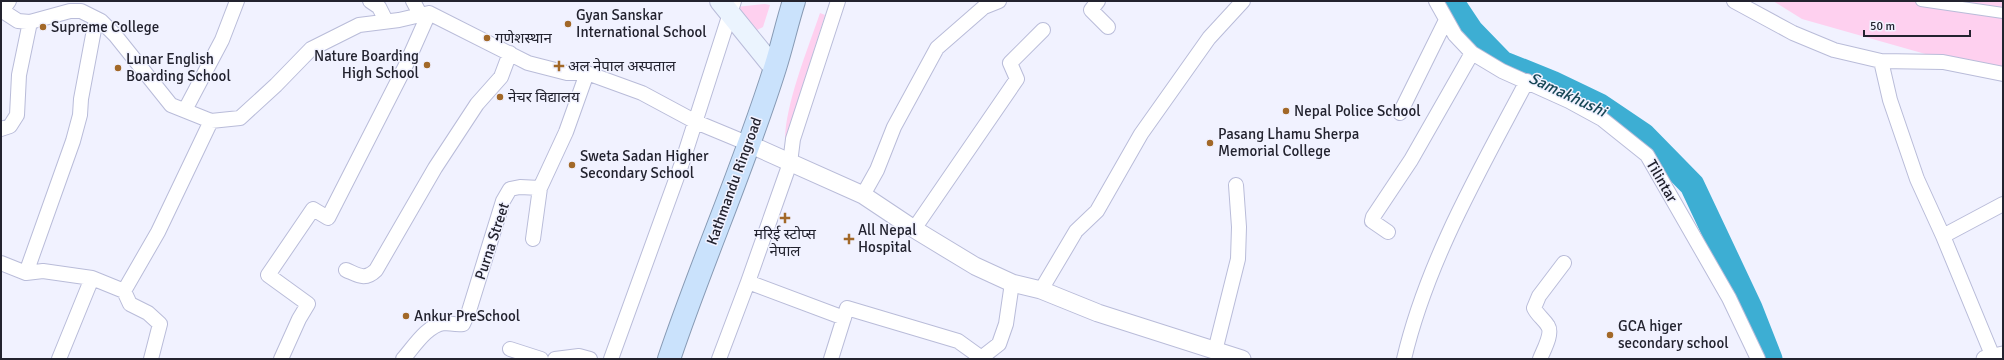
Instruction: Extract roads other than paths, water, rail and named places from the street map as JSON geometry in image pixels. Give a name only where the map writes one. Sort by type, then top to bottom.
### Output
[{"type":"highway","name":"Kathmandu Ringroad","points":[[669,359],[683,317],[775,69],[794,1]]},
{"type":"main road","points":[[727,4],[775,69]]},
{"type":"street","points":[[185,110],[222,40],[237,1]]},
{"type":"street","points":[[370,1],[379,7],[386,21]]},
{"type":"street","points":[[413,1],[425,14],[510,53],[528,63],[566,73],[587,73],[642,93],[696,122],[863,195],[914,229],[976,266],[1012,283],[1041,290],[1098,313],[1242,359]]},
{"type":"street","points":[[719,359],[790,163],[793,139],[838,1]]},
{"type":"street","points":[[863,195],[877,170],[894,127],[937,48],[984,6],[999,1]]},
{"type":"street","points":[[1098,1],[1091,10],[1108,27]]},
{"type":"street","points":[[1041,290],[1076,231],[1097,211],[1141,134],[1209,38],[1243,1]]},
{"type":"street","name":"Tilintar","points":[[1436,1],[1455,35],[1472,53],[1502,71],[1602,119],[1647,155],[1729,298],[1758,359]]},
{"type":"street","points":[[1734,1],[1793,33],[1834,50],[1881,61],[1943,62],[2003,74]]},
{"type":"street","points":[[1921,1],[2003,13]]},
{"type":"street","points":[[611,359],[696,122],[727,4]]},
{"type":"street","points":[[4,8],[18,21],[30,22],[70,11],[81,12],[101,21],[116,35],[171,105],[211,122],[240,118],[276,85],[311,49],[359,25],[425,14]]},
{"type":"street","points":[[281,359],[299,319],[308,304],[268,275],[313,209],[328,218],[398,81],[425,14]]},
{"type":"street","points":[[26,273],[80,115],[80,99],[96,19]]},
{"type":"street","points":[[1400,113],[1446,20]]},
{"type":"street","points":[[1,129],[10,126],[17,115],[19,75],[30,22]]},
{"type":"street","points":[[914,229],[1017,79],[1010,63],[1043,30]]},
{"type":"street","points":[[346,270],[362,277],[370,276],[376,270],[435,168],[477,104],[501,77],[510,53]]},
{"type":"street","points":[[1388,232],[1372,221],[1373,217],[1411,160],[1472,53]]},
{"type":"street","points":[[1881,61],[1890,100],[1917,179],[1943,236],[1994,357]]},
{"type":"street","points":[[533,239],[540,188],[566,132],[587,73]]},
{"type":"street","points":[[1404,359],[1413,322],[1424,290],[1463,205],[1527,82]]},
{"type":"street","points":[[124,291],[158,232],[211,122]]},
{"type":"street","points":[[1215,351],[1238,259],[1239,227],[1236,185]]},
{"type":"street","name":"Purna Street","points":[[403,359],[435,326],[444,323],[455,325],[463,324],[469,311],[506,195],[510,189],[520,187],[540,188]]},
{"type":"street","points":[[1943,236],[2003,204]]},
{"type":"street","points":[[1,263],[26,273],[43,271],[92,278],[124,291],[130,304],[148,313],[160,324],[151,359]]},
{"type":"street","points":[[1540,359],[1550,332],[1549,326],[1537,315],[1534,308],[1539,296],[1564,263]]},
{"type":"street","points":[[59,359],[92,278]]},
{"type":"street","points":[[748,282],[844,318]]},
{"type":"street","points":[[831,359],[847,308],[958,341],[982,358],[999,344],[1006,324],[1012,283]]},
{"type":"street","points":[[510,349],[541,359]]},
{"type":"street","points":[[555,359],[579,356],[590,359]]},
{"type":"waterway","name":"Samakhushi","points":[[1451,1],[1471,31],[1502,63],[1552,83],[1600,106],[1643,135],[1692,185],[1750,308],[1770,359]]},
{"type":"place","name":"Gyan Sanskar International School","points":[[568,24]]},
{"type":"place","name":"Supreme College","points":[[43,27]]},
{"type":"place","name":"गणेशस्थान","points":[[487,38]]},
{"type":"place","name":"Nature Boarding High School","points":[[427,65]]},
{"type":"place","name":"अल नेपाल अस्पताल","points":[[559,66]]},
{"type":"place","name":"Lunar English Boarding School","points":[[118,68]]},
{"type":"place","name":"नेचर विद्यालय","points":[[500,97]]},
{"type":"place","name":"Nepal Police School","points":[[1286,111]]},
{"type":"place","name":"Pasang Lhamu Sherpa Memorial College","points":[[1210,143]]},
{"type":"place","name":"Sweta Sadan Higher Secondary School","points":[[572,165]]},
{"type":"place","name":"मरिई स्टोप्स नेपाल","points":[[785,218]]},
{"type":"place","name":"All Nepal Hospital","points":[[849,239]]},
{"type":"place","name":"Ankur PreSchool","points":[[406,316]]},
{"type":"place","name":"GCA higer secondary school","points":[[1610,335]]}]
